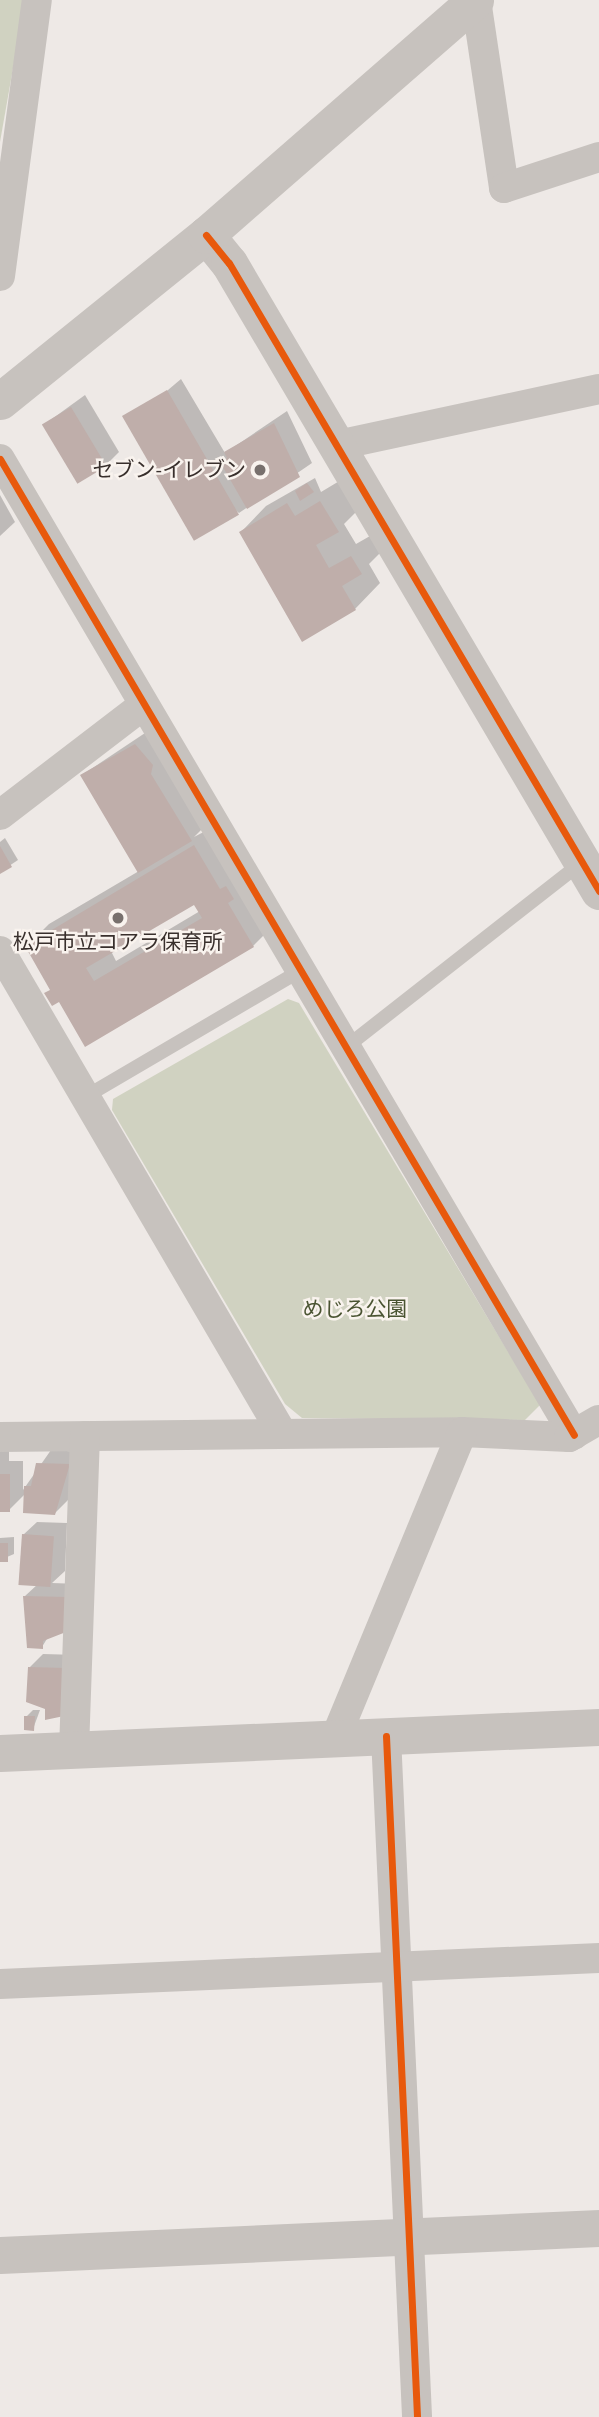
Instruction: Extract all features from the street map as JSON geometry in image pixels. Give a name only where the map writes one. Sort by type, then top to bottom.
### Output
[{"type":"street","points":[[0,276],[37,0]]},
{"type":"street","points":[[475,0],[504,188],[599,157]]},
{"type":"street","points":[[0,401],[206,235],[475,0]]},
{"type":"street","points":[[206,235],[338,445],[591,876]]},
{"type":"street","points":[[338,445],[599,389]]},
{"type":"street","points":[[0,459],[142,706],[345,1048],[587,1427]]},
{"type":"street","points":[[0,815],[142,706]]},
{"type":"street","points":[[0,951],[282,1433]]},
{"type":"street","points":[[0,1437],[462,1432],[587,1427]]},
{"type":"street","points":[[335,1739],[462,1432]]},
{"type":"street","points":[[74,1750],[85,1436]]},
{"type":"street","points":[[0,1753],[599,1727]]},
{"type":"street","points":[[386,1736],[417,2417]]},
{"type":"street","points":[[0,1984],[599,1958]]},
{"type":"street","points":[[0,2255],[599,2228]]},
{"type":"lane","points":[[345,1048],[591,876]]},
{"type":"lane","points":[[85,1097],[300,971]]},
{"type":"green space","points":[[0,0],[25,0],[0,142]]},
{"type":"green space","name":"めじろ公園","points":[[288,999],[299,1003],[540,1405],[525,1420],[302,1418],[285,1404],[112,1110],[113,1099]]},
{"type":"building","points":[[167,390],[239,515],[194,541],[122,416]]},
{"type":"building","points":[[71,407],[107,466],[77,484],[42,425]]},
{"type":"building","name":"セブン-イレブン","points":[[274,423],[300,477],[247,509],[220,462],[227,458],[224,452]]},
{"type":"building","points":[[307,483],[314,492],[300,501],[295,491]]},
{"type":"building","points":[[320,501],[339,532],[316,545],[329,568],[351,556],[362,574],[342,586],[356,610],[302,642],[239,532],[287,503],[295,516]]},
{"type":"building","points":[[135,744],[153,765],[151,774],[192,841],[138,873],[80,775]]},
{"type":"building","points":[[194,845],[220,889],[226,886],[234,899],[228,903],[254,947],[85,1047],[59,1002],[52,1006],[44,993],[50,990],[25,946]],"holes":[[[194,905],[202,918],[94,981],[86,968]]]},
{"type":"building","points":[[0,846],[12,867],[0,874]]},
{"type":"building","points":[[36,1463],[70,1464],[55,1515],[23,1513],[24,1486],[31,1486]]},
{"type":"building","points":[[0,1474],[10,1474],[10,1512],[0,1512]]},
{"type":"building","points":[[22,1534],[54,1536],[50,1587],[18,1585]]},
{"type":"building","points":[[0,1543],[8,1543],[8,1562],[0,1562]]},
{"type":"building","points":[[23,1596],[67,1597],[66,1632],[43,1641],[43,1649],[27,1648]]},
{"type":"building","points":[[28,1667],[66,1668],[64,1716],[45,1720],[45,1709],[26,1702]]},
{"type":"building","points":[[24,1716],[35,1716],[34,1731],[24,1730]]},
{"type":"cycle path","points":[[206,235],[229,263],[599,891]]},
{"type":"cycle path","points":[[0,459],[574,1435]]},
{"type":"cycle path","points":[[386,1736],[417,2417]]},
{"type":"place","name":"セブン-イレブン","points":[[260,470]]},
{"type":"place","name":"松戸市立コアラ保育所","points":[[118,918]]}]
